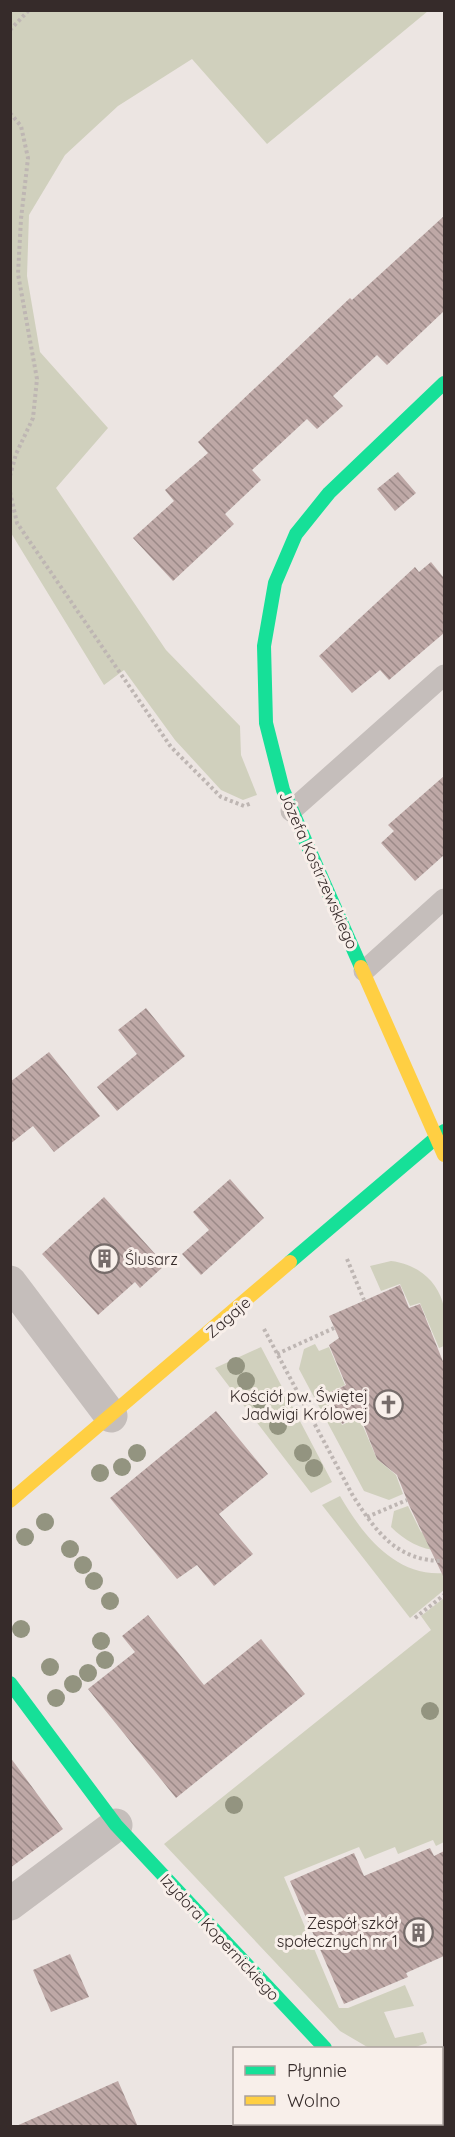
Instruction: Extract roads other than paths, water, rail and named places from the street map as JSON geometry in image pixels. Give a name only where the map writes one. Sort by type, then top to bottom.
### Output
[{"type":"street","name":"Józefa Kostrzewskiego","points":[[444,383],[329,493],[296,534],[275,583],[264,646],[266,723],[283,790],[441,1135],[444,1155]]},
{"type":"street","name":"Zagaje","points":[[10,1501],[441,1135]]},
{"type":"street","points":[[10,1282],[111,1416]]},
{"type":"street","name":"Izydora Kopernickiego","points":[[10,1683],[116,1825],[323,2047]]},
{"type":"street","points":[[10,1904],[116,1825]]},
{"type":"lane","points":[[291,811],[444,675]]},
{"type":"lane","points":[[364,971],[444,899]]},
{"type":"place","name":"Ślusarz","points":[[104,1259]]},
{"type":"place","name":"Kościół pw. Świętej Jadwigi Królowej","points":[[389,1405]]},
{"type":"place","name":"Zespół szkół społecznych nr 1","points":[[419,1932]]}]
